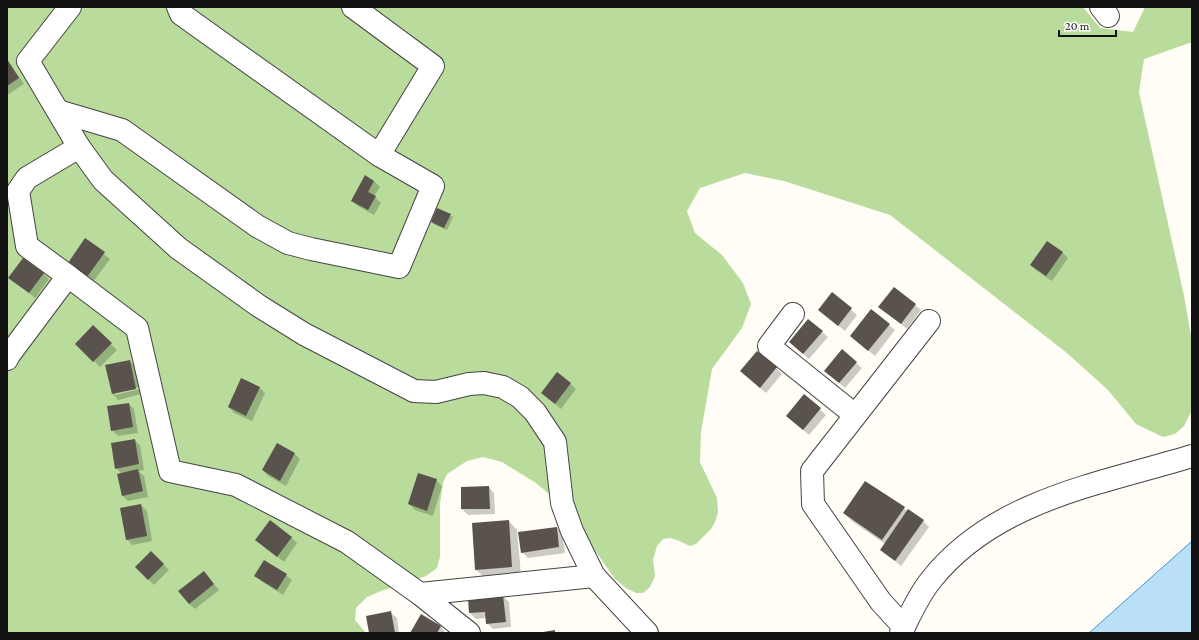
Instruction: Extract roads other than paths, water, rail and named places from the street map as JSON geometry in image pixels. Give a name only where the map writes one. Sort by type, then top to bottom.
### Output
[{"type":"street","points":[[70,7],[28,61],[79,146],[103,180],[178,248],[259,306],[304,334],[414,391],[436,392],[469,384],[484,383],[503,386],[520,397],[535,412],[555,442],[562,503],[572,531],[594,576],[647,633]]},
{"type":"street","points":[[58,112],[122,130],[257,226],[288,243],[399,268],[433,186],[379,155],[181,14],[178,7]]},
{"type":"street","points":[[353,7],[433,66],[379,155]]},
{"type":"street","points":[[79,146],[27,178],[18,191],[27,246],[137,328],[170,471],[236,485],[347,542],[420,594],[468,633]]},
{"type":"street","points":[[7,359],[68,276]]},
{"type":"street","points":[[793,314],[769,346],[855,415]]},
{"type":"street","points":[[929,321],[812,471],[813,504],[881,602],[903,630],[916,603],[931,580],[952,557],[975,537],[999,522],[1023,509],[1079,489],[1192,456]]},
{"type":"street","points":[[420,594],[594,576]]},
{"type":"water","points":[[1192,541],[1192,633],[1089,633]]}]
